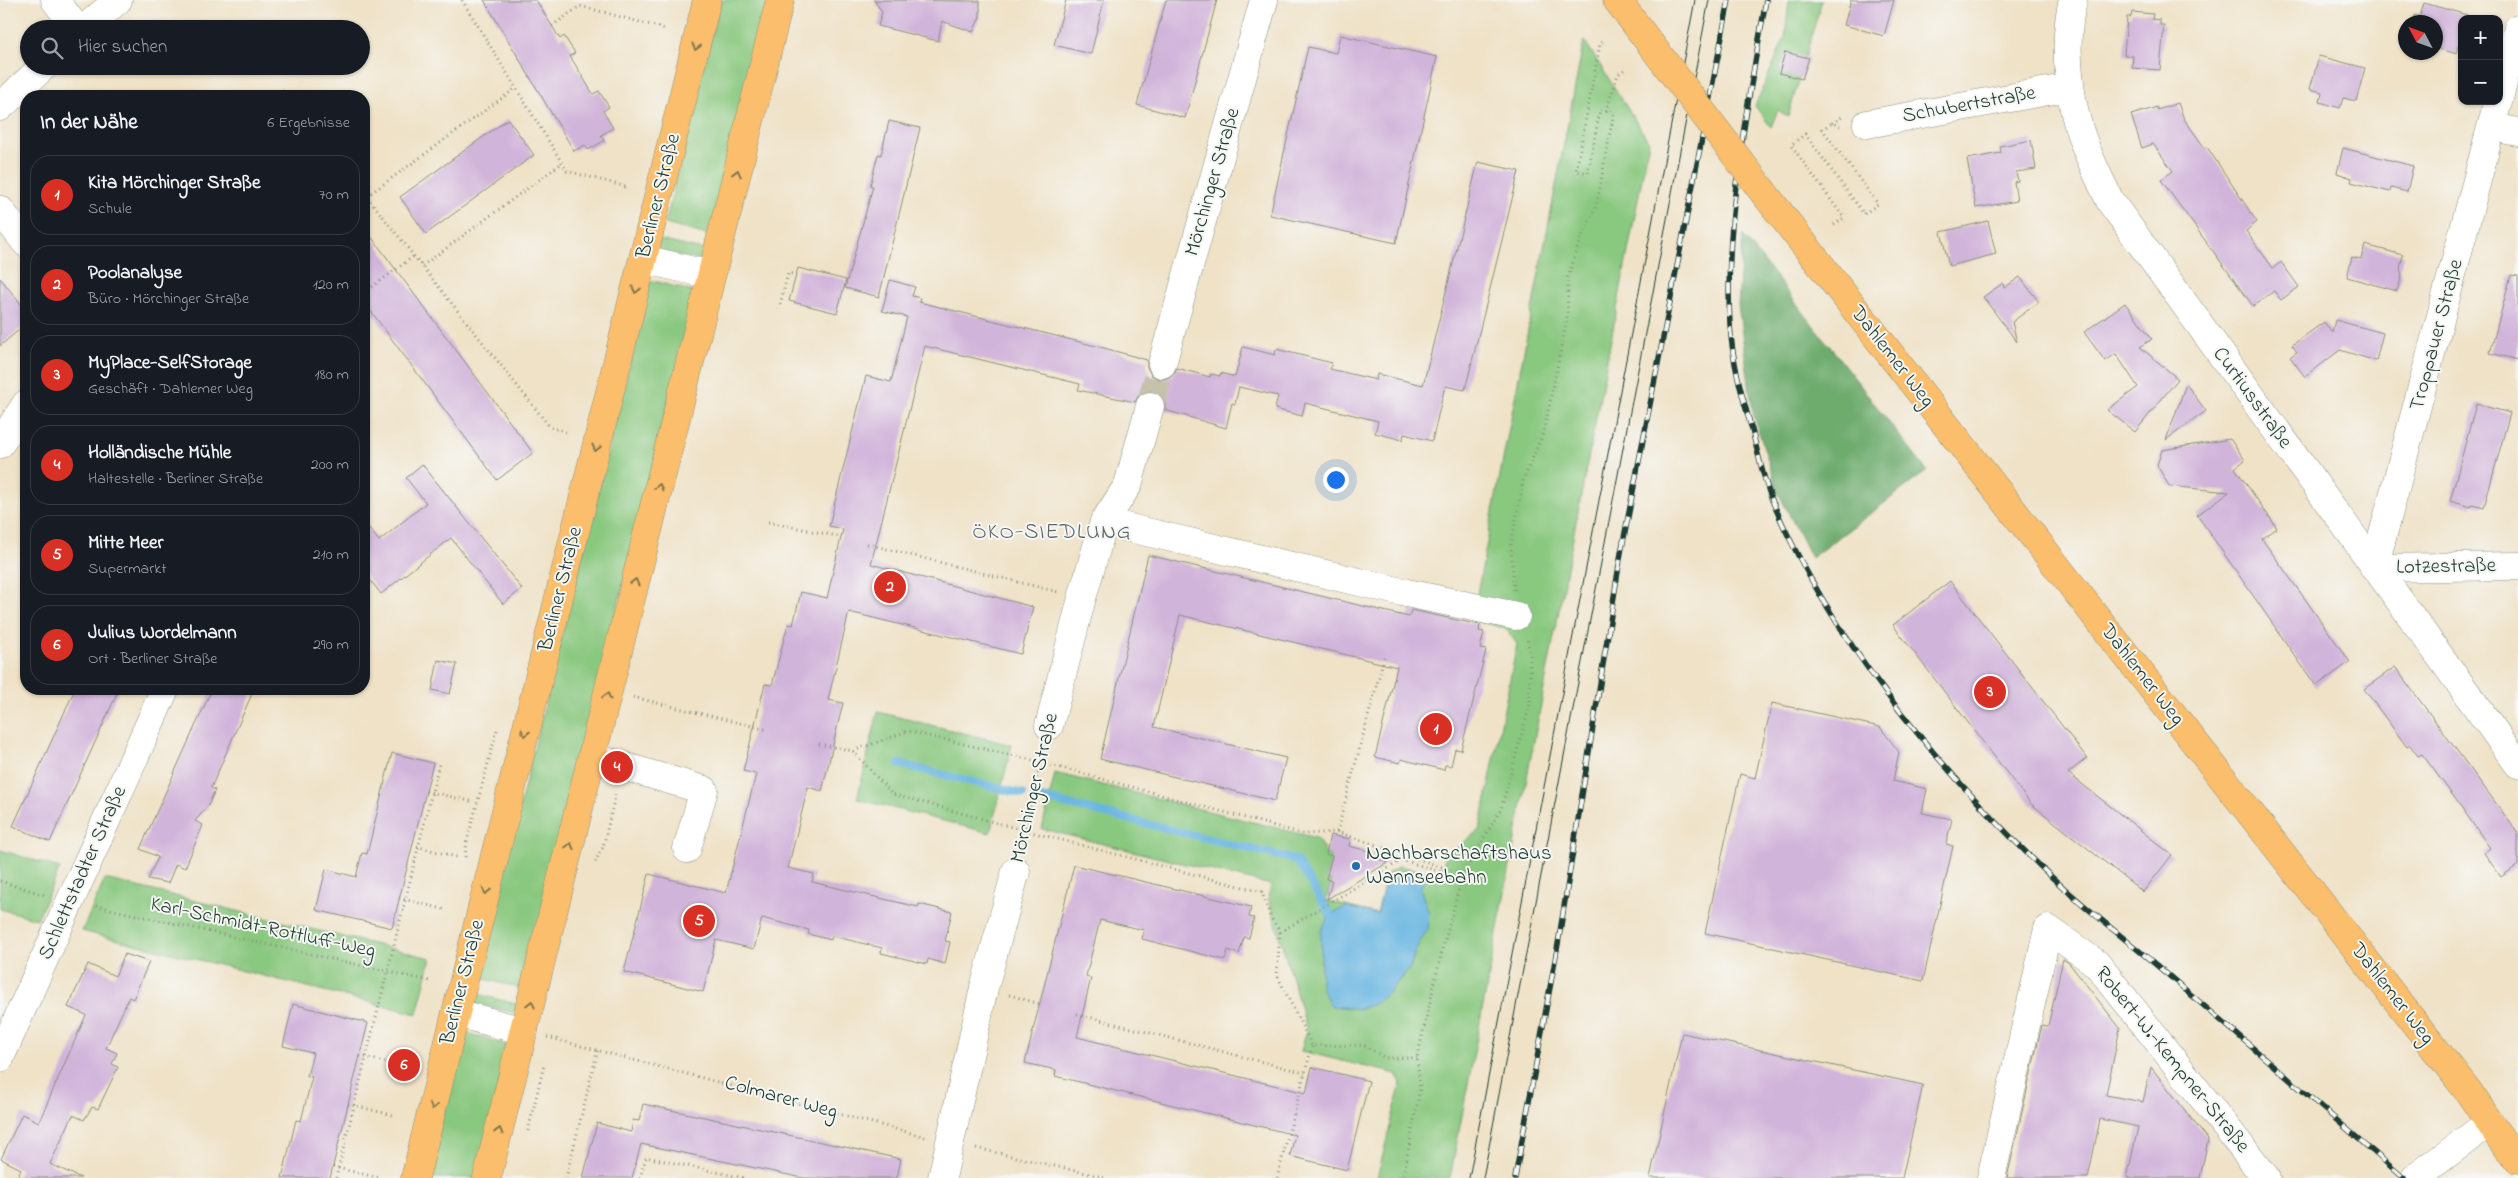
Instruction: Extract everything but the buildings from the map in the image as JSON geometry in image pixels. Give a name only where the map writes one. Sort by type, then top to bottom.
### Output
[{"type":"main road","name":"Berliner Straße","points":[[415,1178],[707,0]]},
{"type":"main road","points":[[487,1178],[780,0]]},
{"type":"main road","name":"Dahlemer Weg","points":[[1617,0],[1764,193],[2468,1091],[2518,1159]]},
{"type":"street","points":[[55,0],[70,20]]},
{"type":"street","points":[[95,20],[118,0]]},
{"type":"street","name":"Mörchinger Straße","points":[[1162,364],[1264,0]]},
{"type":"street","name":"Curtiusstraße","points":[[2073,0],[2068,48],[2070,87],[2085,147],[2110,201],[2374,568],[2518,764]]},
{"type":"street","name":"Troppauer Straße","points":[[2374,568],[2502,115],[2518,28]]},
{"type":"street","points":[[0,107],[34,75]]},
{"type":"street","name":"Schubertstraße","points":[[1867,124],[2070,87]]},
{"type":"street","points":[[0,210],[20,235]]},
{"type":"street","points":[[644,259],[711,276]]},
{"type":"street","name":"Mörchinger Straße","points":[[1049,726],[1104,522],[1128,485],[1150,406]]},
{"type":"street","points":[[0,444],[20,413]]},
{"type":"street","points":[[1104,522],[1402,592],[1516,616]]},
{"type":"street","name":"Lotzestraße","points":[[2374,568],[2518,566]]},
{"type":"street","name":"Schlettstadter Straße","points":[[0,1058],[162,695]]},
{"type":"street","points":[[592,757],[704,790],[687,849]]},
{"type":"street","name":"Mörchinger Straße","points":[[942,1178],[984,988],[1016,871]]},
{"type":"street","name":"Robert-W.-Kempner-Straße","points":[[1991,1178],[2048,929],[2097,964],[2266,1178]]},
{"type":"street","points":[[456,1014],[524,1031]]},
{"type":"street","points":[[2415,1178],[2490,1122]]},
{"type":"path","points":[[462,0],[567,171],[627,187]]},
{"type":"path","points":[[552,26],[580,6],[582,0]]},
{"type":"path","points":[[580,6],[666,29]]},
{"type":"path","points":[[1400,1178],[1404,1173],[1420,1088],[1417,1058],[1441,955],[1463,874],[1501,809],[1530,704],[1530,652],[1525,630],[1516,616],[1511,545],[1524,478],[1544,431],[1567,319],[1568,277],[1581,238],[1596,207],[1602,178],[1614,112],[1600,110],[1588,173],[1576,171],[1600,44],[1605,40]]},
{"type":"path","points":[[1606,111],[1618,74],[1627,68]]},
{"type":"path","points":[[370,191],[516,88]]},
{"type":"path","points":[[1834,225],[1844,218],[1791,145],[1805,134],[1864,214],[1878,204],[1822,129],[1832,123],[1856,133],[1867,124]]},
{"type":"path","points":[[422,266],[562,163]]},
{"type":"path","points":[[370,201],[550,427],[566,432]]},
{"type":"path","points":[[370,289],[414,256]]},
{"type":"path","points":[[779,309],[788,273],[796,275]]},
{"type":"path","points":[[768,522],[841,537]]},
{"type":"path","points":[[867,544],[1082,598]]},
{"type":"path","points":[[1337,832],[1385,654]]},
{"type":"path","points":[[608,691],[768,730]]},
{"type":"path","name":"Mörchinger Straße","points":[[1016,871],[1023,830],[1049,726]]},
{"type":"path","points":[[819,744],[852,751],[908,732],[1040,762],[1304,834],[1337,832],[1377,847],[1463,874]]},
{"type":"path","points":[[852,751],[892,794],[1262,892],[1270,916],[1280,932],[1277,975],[1312,1046],[1277,1178]]},
{"type":"path","points":[[336,1178],[438,764]]},
{"type":"path","points":[[426,791],[474,802]]},
{"type":"path","points":[[412,845],[460,858]]},
{"type":"path","points":[[1377,847],[1377,852],[1441,872],[1445,867]]},
{"type":"path","points":[[1280,932],[1402,860]]},
{"type":"path","points":[[0,881],[51,897]]},
{"type":"path","points":[[399,898],[447,910]]},
{"type":"path","name":"Karl-Schmidt-Rottluff-Weg","points":[[89,905],[430,982]]},
{"type":"path","points":[[984,988],[1040,1004]]},
{"type":"path","points":[[1077,1014],[1305,1073]]},
{"type":"path","name":"Colmarer Weg","points":[[524,1031],[951,1143],[1107,1178]]},
{"type":"path","points":[[1312,1046],[1364,1045],[1386,1058],[1417,1058]]},
{"type":"path","points":[[566,1178],[598,1049]]},
{"type":"path","points":[[360,1056],[408,1068]]},
{"type":"path","points":[[348,1104],[396,1116]]},
{"type":"path","points":[[640,1178],[646,1157],[744,1178]]},
{"type":"path","points":[[333,1167],[380,1178]]},
{"type":"green space","points":[[720,0],[768,0],[711,236],[665,224]]},
{"type":"green space","points":[[1789,0],[1822,0],[1788,117],[1778,110],[1771,127],[1755,106],[1785,37]]},
{"type":"green space","points":[[1584,40],[1649,142],[1450,1178],[1377,1178],[1401,1083],[1396,1074],[1301,1051],[1307,1030],[1268,897],[1271,885],[1042,829],[1055,773],[1317,838],[1326,854],[1332,856],[1326,879],[1332,881],[1326,901],[1377,914],[1388,873],[1399,866],[1441,875],[1445,858],[1480,829],[1517,644],[1505,628],[1472,620]]},
{"type":"green space","points":[[1743,235],[1927,471],[1811,558],[1778,492],[1753,413],[1738,305]]},
{"type":"green space","points":[[660,240],[707,251],[702,261],[661,251],[658,248]]},
{"type":"green space","points":[[654,281],[691,291],[695,295],[523,989],[477,977],[650,283]]},
{"type":"green space","points":[[878,712],[1012,745],[990,833],[857,799]]},
{"type":"green space","points":[[0,850],[60,868],[37,919],[0,909]]},
{"type":"green space","points":[[105,879],[431,958],[417,1014],[82,931]]},
{"type":"green space","points":[[474,993],[520,1005],[515,1013],[475,1003],[472,1000]]},
{"type":"green space","points":[[466,1033],[502,1043],[508,1048],[476,1178],[427,1178],[462,1037]]},
{"type":"water","points":[[1416,871],[1428,876],[1420,888],[1429,913],[1427,930],[1416,949],[1410,968],[1386,995],[1372,1005],[1359,1009],[1331,1006],[1321,987],[1321,931],[1330,914],[1347,907],[1377,914],[1386,877],[1400,872]]},
{"type":"waterway","points":[[899,764],[1023,794]]},
{"type":"waterway","points":[[1041,798],[1296,860],[1330,914]]},
{"type":"tunnel","points":[[1150,406],[1162,364]]},
{"type":"tram line","points":[[1469,1178],[1695,0]]},
{"type":"tram line","points":[[1483,1178],[1709,0]]},
{"type":"railway","points":[[1515,1178],[1558,944],[1621,553],[1729,0]]},
{"type":"railway","points":[[1766,0],[1745,120],[1734,203],[1729,285],[1730,324],[1738,378],[1763,474],[1772,500],[1796,551],[1823,600],[1854,649],[1888,696],[1924,741],[2001,827],[2071,894],[2404,1178]]},
{"type":"place","name":"Poolanalyse","points":[[890,587]]},
{"type":"place","name":"MyPlace-SelfStorage","points":[[1990,692]]},
{"type":"place","name":"Kita Mörchinger Straße","points":[[1436,729]]},
{"type":"place","name":"Holländische Mühle","points":[[617,767]]},
{"type":"place","name":"Nachbarschaftshaus Wannseebahn","points":[[1356,866]]},
{"type":"place","name":"Mitte Meer","points":[[699,921]]},
{"type":"place","name":"Julius Wordelmann","points":[[404,1065]]},
{"type":"district","name":"ÖKO-SIEDLUNG","points":[[1052,533]]}]
